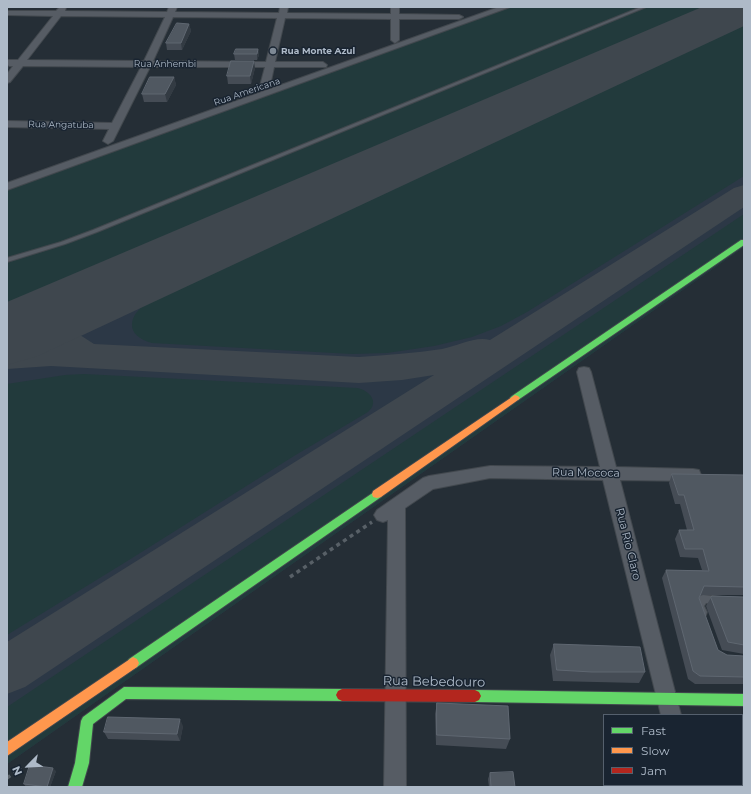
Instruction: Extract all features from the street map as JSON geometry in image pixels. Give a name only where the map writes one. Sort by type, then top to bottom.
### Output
[{"type":"street","name":"Rua Americana","points":[[7,177],[487,7]]},
{"type":"street","points":[[7,187],[506,7]]},
{"type":"street","points":[[7,13],[61,10],[395,11],[459,17]]},
{"type":"street","points":[[7,80],[61,10]]},
{"type":"street","points":[[108,141],[147,64],[171,11]]},
{"type":"street","points":[[265,86],[283,11]]},
{"type":"street","points":[[395,11],[395,40]]},
{"type":"street","name":"Rua Anhembi","points":[[7,63],[323,65]]},
{"type":"street","name":"Rua Angatuba","points":[[7,124],[116,126]]},
{"type":"street","points":[[7,750],[522,393],[744,242]]},
{"type":"street","name":"Rua Rio Claro","points":[[584,372],[669,707]]},
{"type":"street","name":"Rua Mococa","points":[[396,695],[390,510],[429,483],[490,472],[705,475]]},
{"type":"street","name":"Rua Bebedouro","points":[[75,787],[82,764],[87,721],[124,693],[396,695],[669,707],[744,700]]},
{"type":"street","points":[[395,787],[396,695]]},
{"type":"lane","points":[[7,260],[63,243],[95,231],[644,7]]},
{"type":"lane","points":[[705,619],[700,606],[703,599],[728,600]]},
{"type":"shaded area","points":[[498,7],[744,7],[744,247],[7,764],[7,183]]},
{"type":"green space","points":[[498,7],[703,7],[7,307],[7,183]]},
{"type":"green space","points":[[744,24],[744,176],[527,312],[501,326],[472,337],[434,346],[387,353],[352,354],[152,343],[143,340],[133,331],[133,319],[136,313],[148,302]]},
{"type":"green space","points":[[744,214],[744,247],[7,764],[7,707]]},
{"type":"green space","points":[[84,374],[357,388],[365,391],[372,397],[373,404],[368,412],[294,456],[7,635],[7,384],[65,375]]},
{"type":"building","points":[[177,23],[189,24],[181,43],[166,43]]},
{"type":"building","points":[[236,49],[258,49],[257,54],[234,54]]},
{"type":"building","points":[[231,61],[254,61],[250,76],[227,76]]},
{"type":"building","points":[[150,77],[174,77],[165,94],[142,94]]},
{"type":"building","points":[[672,474],[744,475],[744,587],[704,586],[699,598],[718,650],[727,655],[744,656],[744,677],[700,676],[693,671],[666,570],[709,571],[703,549],[685,549],[679,530],[694,530],[684,495],[679,495]]},
{"type":"building","points":[[712,596],[744,597],[744,645],[728,642],[711,598]]},
{"type":"building","points":[[554,644],[640,647],[645,672],[592,672],[557,670]]},
{"type":"building","points":[[437,703],[508,706],[510,739],[437,735]]},
{"type":"building","points":[[108,717],[180,719],[177,734],[104,732]]},
{"type":"building","points":[[30,765],[53,768],[47,787],[24,784]]},
{"type":"building","points":[[513,772],[515,787],[491,787],[490,773]]},
{"type":"taxiway","points":[[729,14],[744,12]]},
{"type":"taxiway","points":[[7,670],[744,194]]},
{"type":"taxiway","points":[[82,302],[66,319],[62,334],[65,341],[71,347],[91,356]]},
{"type":"taxiway","points":[[91,356],[359,370],[402,367],[444,361],[483,350]]},
{"type":"taxiway","points":[[7,357],[51,354],[91,356]]},
{"type":"runway","points":[[7,336],[744,7]]},
{"type":"traffic: fast","points":[[515,398],[744,242]]},
{"type":"traffic: fast","points":[[133,663],[377,494]]},
{"type":"traffic: fast","points":[[75,787],[82,763],[87,721],[124,693],[342,695]]},
{"type":"traffic: fast","points":[[475,696],[744,700]]},
{"type":"traffic: slow","points":[[377,494],[515,398]]},
{"type":"traffic: slow","points":[[7,750],[133,663]]},
{"type":"traffic: jam","points":[[342,695],[475,696]]},
{"type":"place","name":"Rua Monte Azul","points":[[273,51]]}]
